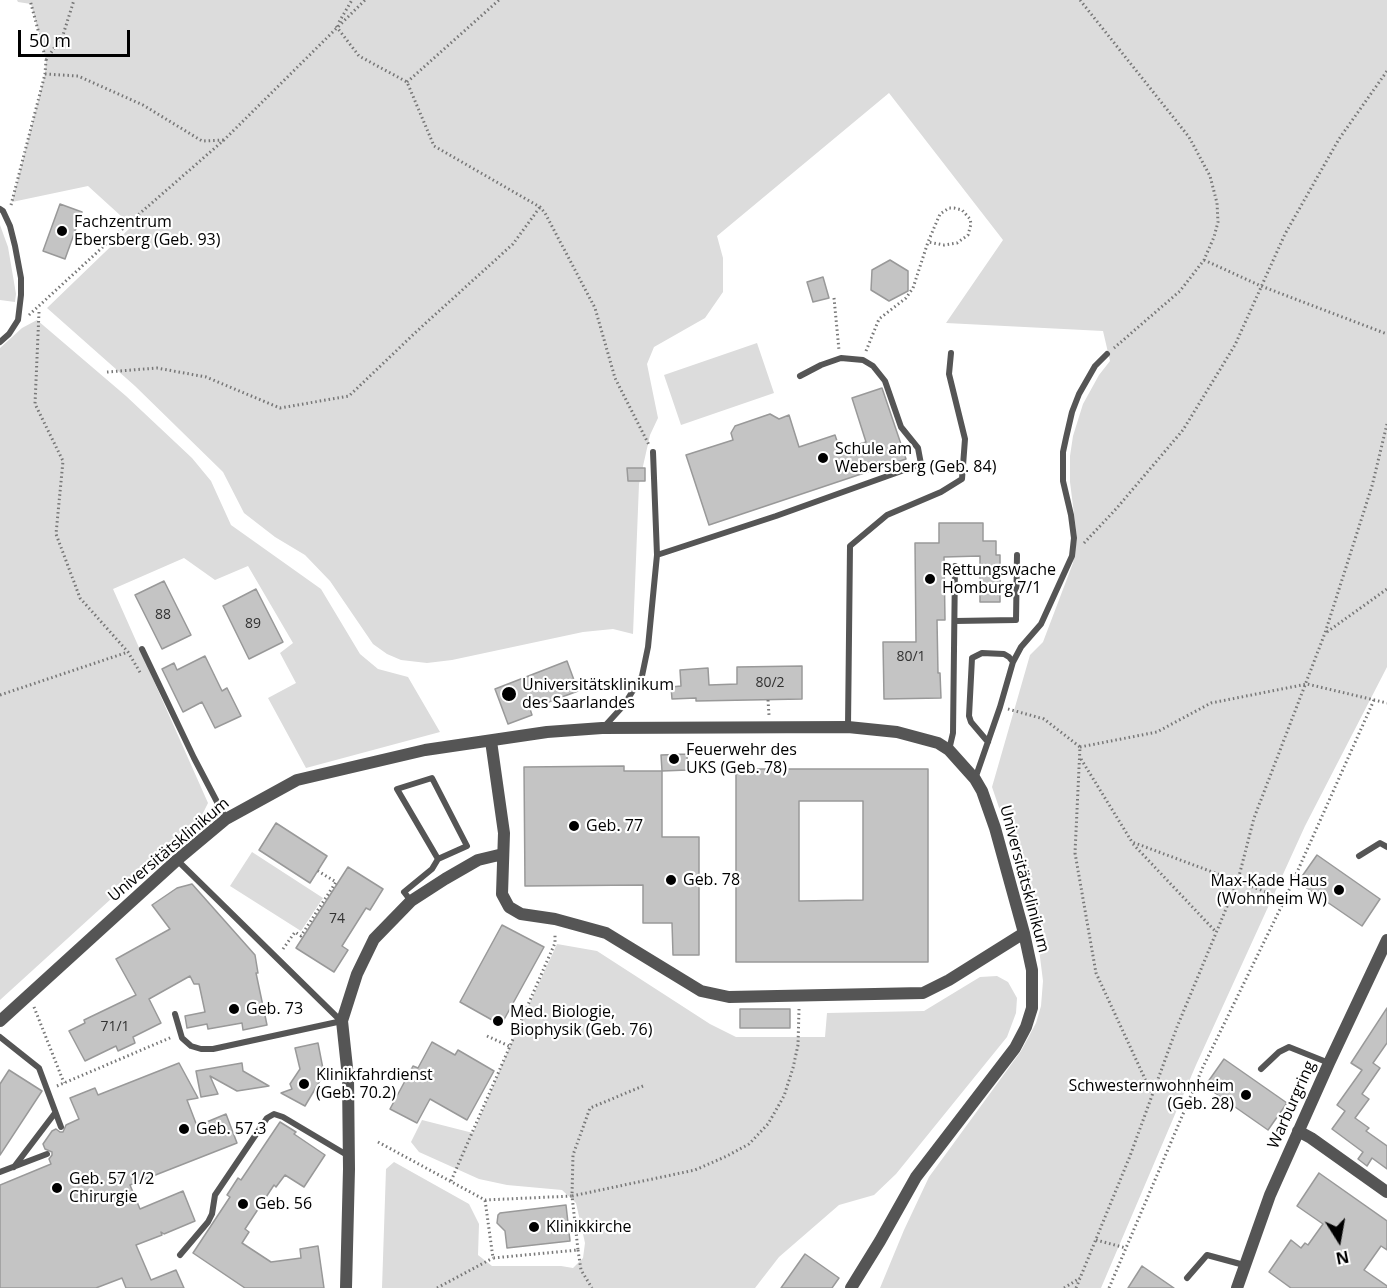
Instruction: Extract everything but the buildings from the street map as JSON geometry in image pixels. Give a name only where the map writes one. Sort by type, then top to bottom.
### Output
[{"type":"street","name":"Universitätsklinikum","points":[[0,1021],[177,860],[226,819],[297,780],[425,750],[547,732],[602,728],[848,727],[897,732],[938,743],[977,774],[995,828],[1024,933],[1033,990],[1032,1008],[1026,1027],[1015,1048],[916,1177],[851,1288]]},
{"type":"street","points":[[491,741],[504,832],[502,894],[509,907],[521,914],[555,919],[606,933],[701,991],[729,997],[923,993],[949,980],[1024,933]]},
{"type":"street","points":[[346,1288],[349,1169],[347,1155],[348,1077],[342,1021],[357,974],[374,939],[411,901],[478,860],[503,854]]},
{"type":"street","name":"Warburgring","points":[[1238,1288],[1244,1265],[1270,1195],[1387,940]]},
{"type":"street","points":[[1298,1131],[1387,1192]]},
{"type":"lane","points":[[0,209],[10,226],[21,278],[18,320],[9,334],[0,342]]},
{"type":"lane","points":[[848,727],[850,546],[887,515],[940,492],[962,479],[964,439],[949,374],[951,353]]},
{"type":"lane","points":[[977,774],[1000,707],[1012,662],[1021,647],[1041,624],[1072,555],[1074,538],[1063,481],[1063,452],[1079,394],[1095,366],[1107,354]]},
{"type":"lane","points":[[657,555],[776,516],[921,464],[918,448],[901,427],[885,381],[879,372],[863,360],[841,358],[800,376]]},
{"type":"lane","points":[[602,728],[624,705],[642,676],[648,647],[657,555],[653,452]]},
{"type":"lane","points":[[956,621],[1016,620],[1017,555]]},
{"type":"lane","points":[[949,750],[953,733],[952,629],[956,621],[955,566]]},
{"type":"lane","points":[[142,649],[226,819]]},
{"type":"lane","points":[[988,742],[971,722],[969,716],[972,658],[982,653],[1004,654],[1012,662]]},
{"type":"lane","points":[[411,901],[404,892],[432,869],[438,859],[467,846],[432,778],[397,789],[438,859]]},
{"type":"lane","points":[[1359,856],[1380,843],[1387,847]]},
{"type":"lane","points":[[177,860],[342,1021]]},
{"type":"lane","points":[[175,1014],[182,1038],[191,1046],[201,1049],[213,1049],[342,1021]]},
{"type":"lane","points":[[0,1037],[39,1068],[61,1127]]},
{"type":"lane","points":[[1261,1070],[1279,1052],[1289,1047],[1329,1063]]},
{"type":"lane","points":[[14,1167],[56,1113]]},
{"type":"lane","points":[[180,1255],[208,1222],[212,1214],[215,1195],[267,1118],[274,1114],[283,1117],[347,1155]]},
{"type":"lane","points":[[0,1172],[47,1154]]},
{"type":"lane","points":[[1187,1278],[1207,1255],[1244,1265]]},
{"type":"path","points":[[12,202],[45,75],[46,60],[30,0]]},
{"type":"path","points":[[46,60],[63,35],[74,0]]},
{"type":"path","points":[[336,26],[352,0]]},
{"type":"path","points":[[33,310],[224,140],[364,0]]},
{"type":"path","points":[[407,82],[499,0]]},
{"type":"path","points":[[1080,0],[1190,137],[1210,176],[1217,203],[1218,222],[1203,260],[1180,291],[1107,354]]},
{"type":"path","points":[[336,26],[359,57],[407,82],[434,146],[540,207],[596,308],[615,378],[653,452]]},
{"type":"path","points":[[1072,555],[1116,509],[1183,430],[1235,345],[1284,234],[1328,158],[1387,71]]},
{"type":"path","points":[[45,75],[78,76],[143,105],[202,141],[224,140]]},
{"type":"path","points":[[107,372],[157,368],[206,377],[280,408],[349,396],[513,244],[540,207]]},
{"type":"path","points":[[863,360],[879,319],[906,298],[913,288],[928,242],[940,214],[949,208],[962,210],[970,219],[970,229],[964,240],[952,245],[928,242]]},
{"type":"path","points":[[1203,260],[1261,286],[1387,334]]},
{"type":"path","points":[[834,298],[836,340],[841,358]]},
{"type":"path","points":[[39,312],[35,404],[63,461],[56,534],[80,598],[128,652],[145,681]]},
{"type":"path","points":[[1076,1288],[1177,1028],[1238,880],[1254,818],[1325,633],[1372,486],[1387,424]]},
{"type":"path","points":[[1325,633],[1387,589]]},
{"type":"path","points":[[0,695],[128,652]]},
{"type":"path","points":[[1000,707],[1044,719],[1080,747],[1157,732],[1211,704],[1307,684],[1387,703]]},
{"type":"path","points":[[1109,1288],[1203,1067],[1285,899],[1374,700]]},
{"type":"path","points":[[1080,747],[1075,853],[1096,973],[1152,1094]]},
{"type":"path","points":[[1080,758],[1132,842],[1216,932]]},
{"type":"path","points":[[1132,842],[1285,899]]},
{"type":"path","points":[[277,958],[295,932],[301,936],[336,882],[318,871]]},
{"type":"path","points":[[452,1181],[555,944]]},
{"type":"path","points":[[29,995],[64,1083]]},
{"type":"path","points":[[378,1142],[485,1200],[572,1196],[695,1170],[749,1144],[768,1124],[784,1096],[793,1068],[798,1045],[799,995]]},
{"type":"path","points":[[47,1090],[180,1033]]},
{"type":"path","points":[[487,1036],[509,1046]]},
{"type":"path","points":[[592,1288],[581,1270],[578,1250],[572,1196],[573,1155],[590,1108],[643,1086]]},
{"type":"path","points":[[485,1200],[493,1258]]},
{"type":"path","points":[[1096,1240],[1126,1248]]},
{"type":"path","points":[[437,1288],[493,1258],[578,1250]]},
{"type":"path","points":[[1064,1288],[1081,1277]]},
{"type":"shaded area","points":[[17,0],[1387,0],[1387,667],[1305,826],[1196,1065],[1101,1288],[880,1288],[929,1177],[1021,1051],[1036,1023],[1041,1006],[1043,981],[1037,933],[1024,881],[992,787],[1030,655],[1043,642],[1073,563],[1077,538],[1070,482],[1070,456],[1073,436],[1083,404],[1099,375],[1110,361],[1103,331],[946,323],[1003,240],[889,93],[717,236],[723,258],[723,292],[705,318],[654,347],[647,364],[658,418],[650,435],[639,484],[633,634],[613,629],[583,632],[452,660],[427,663],[401,660],[373,644],[330,581],[305,555],[275,537],[244,513],[223,472],[135,386],[47,308],[132,226],[88,186],[12,202],[45,74],[46,60],[31,4]]},
{"type":"shaded area","points":[[0,225],[8,247],[16,294],[15,302],[0,300]]},
{"type":"shaded area","points":[[37,320],[126,396],[192,458],[211,481],[231,525],[321,589],[360,654],[378,669],[408,677],[440,732],[306,768],[268,698],[296,683],[280,653],[293,643],[248,566],[215,580],[184,558],[113,589],[208,803],[201,817],[0,1000],[0,348],[22,328]]},
{"type":"shaded area","points":[[757,343],[774,393],[681,425],[664,375]]},
{"type":"shaded area","points":[[252,852],[323,898],[301,931],[230,886]]},
{"type":"shaded area","points":[[557,944],[597,951],[710,1024],[736,1037],[825,1037],[827,1013],[924,1011],[980,977],[997,976],[1008,982],[1017,998],[1016,1013],[1007,1037],[896,1174],[874,1195],[839,1205],[779,1257],[755,1288],[382,1288],[386,1169],[394,1162],[469,1204],[479,1224],[478,1255],[492,1266],[573,1268],[583,1258],[585,1243],[576,1203],[562,1190],[507,1185],[479,1179],[419,1152],[411,1142],[422,1120],[473,1133]]},
{"type":"place","name":"Fachzentrum Ebersberg (Geb. 93)","points":[[62,231]]},
{"type":"place","name":"Schule am Webersberg (Geb. 84)","points":[[823,458]]},
{"type":"place","name":"Rettungswache Homburg 7/1","points":[[930,579]]},
{"type":"place","name":"Universitätsklinikum des Saarlandes","points":[[509,694]]},
{"type":"place","name":"Feuerwehr des UKS (Geb. 78)","points":[[674,759]]},
{"type":"place","name":"Geb. 77","points":[[574,826]]},
{"type":"place","name":"Geb. 78","points":[[671,880]]},
{"type":"place","name":"Max-Kade Haus (Wohnheim W)","points":[[1339,890]]},
{"type":"place","name":"Geb. 73","points":[[234,1009]]},
{"type":"place","name":"Med. Biologie, Biophysik (Geb. 76)","points":[[498,1021]]},
{"type":"place","name":"Klinikfahrdienst (Geb. 70.2)","points":[[304,1084]]},
{"type":"place","name":"Schwesternwohnheim (Geb. 28)","points":[[1246,1095]]},
{"type":"place","name":"Geb. 57.3","points":[[184,1129]]},
{"type":"place","name":"Geb. 57 1/2 Chirurgie","points":[[57,1188]]},
{"type":"place","name":"Geb. 56","points":[[243,1204]]},
{"type":"place","name":"Klinikkirche","points":[[534,1227]]}]
